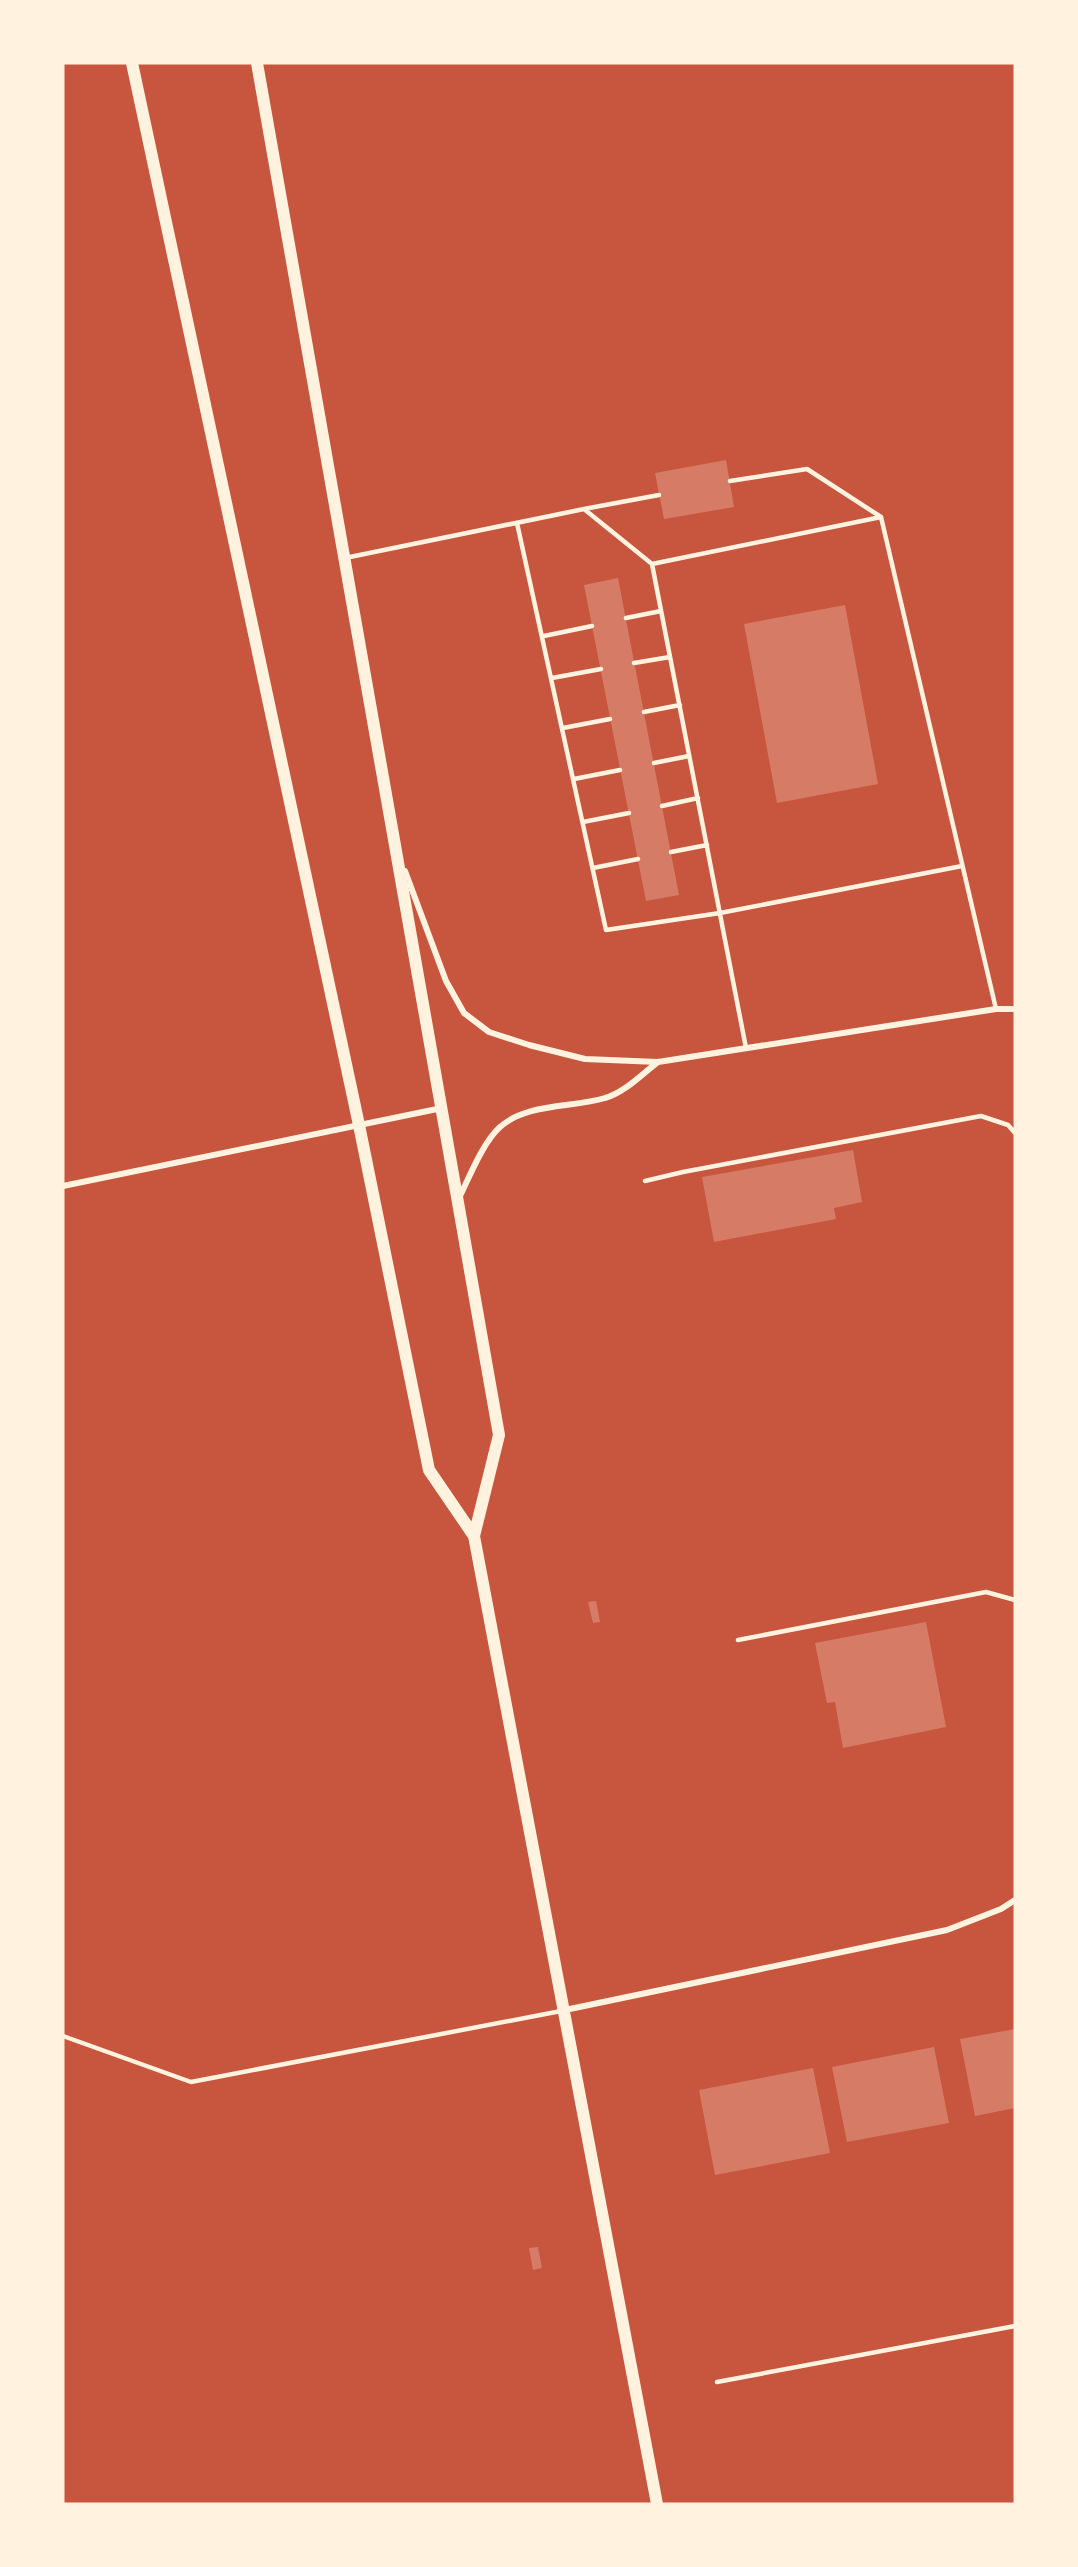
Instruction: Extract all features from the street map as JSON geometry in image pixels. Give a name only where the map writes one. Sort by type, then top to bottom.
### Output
[{"type":"main road","points":[[132,63],[359,1125],[429,1470],[474,1536],[657,2504]]},
{"type":"main road","points":[[257,63],[499,1435],[474,1536]]},
{"type":"street","points":[[394,842],[446,981],[464,1013],[489,1032],[529,1046],[585,1059],[658,1062],[996,1009],[1015,1010]]},
{"type":"street","points":[[458,1201],[478,1159],[500,1127],[520,1116],[540,1110],[612,1096],[658,1062]]},
{"type":"street","points":[[63,1186],[441,1108]]},
{"type":"street","points":[[565,2010],[947,1930],[1001,1909],[1015,1900]]},
{"type":"lane","points":[[730,481],[807,469],[881,517],[996,1009]]},
{"type":"lane","points":[[345,558],[659,495]]},
{"type":"lane","points":[[584,509],[652,564],[746,1048]]},
{"type":"lane","points":[[652,564],[881,517]]},
{"type":"lane","points":[[517,524],[544,636],[606,930],[720,913],[962,866]]},
{"type":"lane","points":[[626,618],[661,611]]},
{"type":"lane","points":[[544,636],[592,626]]},
{"type":"lane","points":[[634,663],[670,657]]},
{"type":"lane","points":[[552,678],[601,669]]},
{"type":"lane","points":[[644,712],[680,705]]},
{"type":"lane","points":[[563,728],[610,719]]},
{"type":"lane","points":[[654,763],[689,756]]},
{"type":"lane","points":[[574,779],[620,770]]},
{"type":"lane","points":[[662,806],[698,798]]},
{"type":"lane","points":[[583,822],[629,813]]},
{"type":"lane","points":[[671,852],[707,845]]},
{"type":"lane","points":[[593,868],[638,859]]},
{"type":"lane","points":[[645,1181],[981,1116],[1008,1125],[1015,1133]]},
{"type":"lane","points":[[738,1640],[986,1592],[1015,1600]]},
{"type":"lane","points":[[63,2036],[191,2082],[565,2010]]},
{"type":"lane","points":[[717,2382],[1015,2326]]},
{"type":"building","points":[[726,460],[734,507],[664,519],[655,473]]},
{"type":"building","points":[[618,578],[679,895],[646,901],[584,585]]},
{"type":"building","points":[[845,605],[878,784],[777,803],[744,624]]},
{"type":"building","points":[[853,1150],[862,1202],[834,1208],[836,1219],[714,1242],[702,1177]]},
{"type":"building","points":[[596,1601],[600,1622],[593,1623],[588,1602]]},
{"type":"building","points":[[926,1622],[946,1727],[843,1748],[835,1702],[827,1703],[815,1643]]},
{"type":"building","points":[[1015,2029],[1015,2108],[975,2116],[960,2039]]},
{"type":"building","points":[[934,2047],[949,2123],[847,2142],[832,2067]]},
{"type":"building","points":[[813,2068],[830,2153],[715,2175],[699,2090]]},
{"type":"building","points":[[538,2247],[542,2268],[533,2270],[529,2248]]}]
